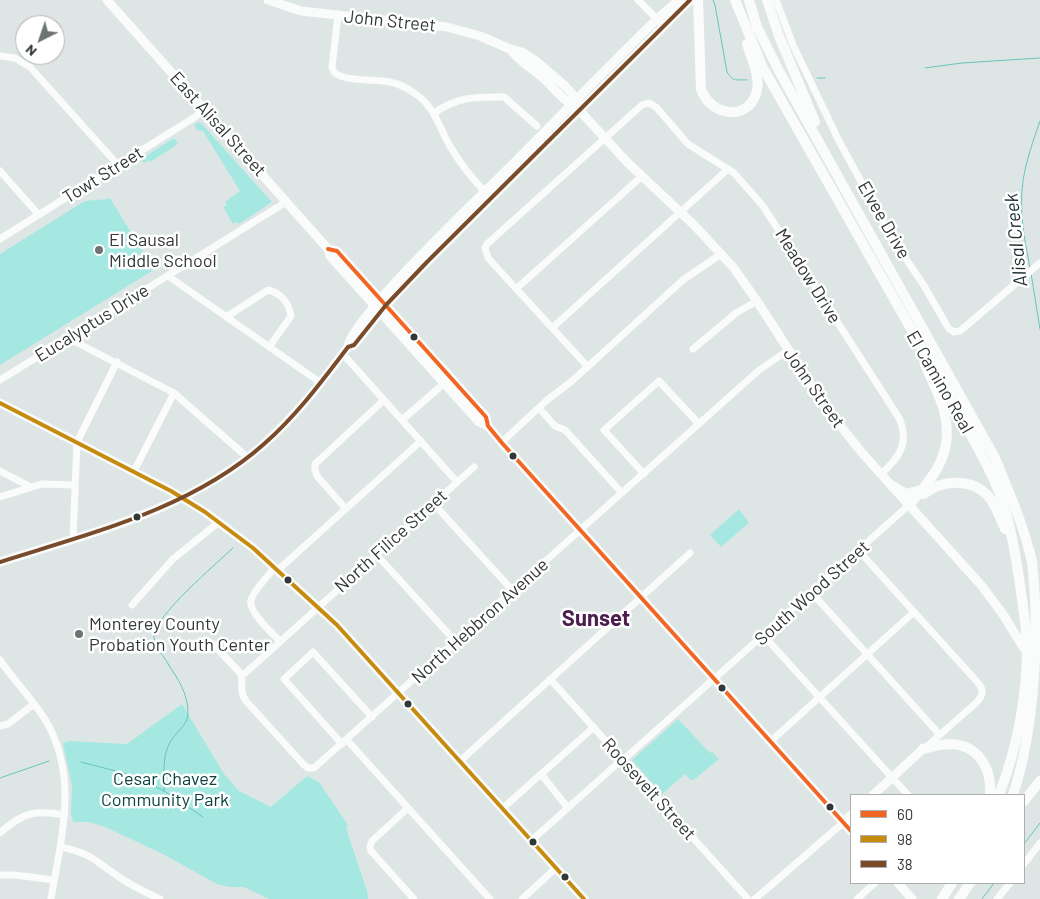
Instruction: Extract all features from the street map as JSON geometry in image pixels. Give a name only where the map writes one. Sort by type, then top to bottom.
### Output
[{"type":"highway","points":[[698,0],[702,90],[710,105],[725,112],[735,112],[745,108],[753,99],[757,88],[756,74],[743,33],[739,12]]},
{"type":"highway","name":"El Camino Real","points":[[735,0],[763,68],[966,424],[1004,506],[1015,553],[1024,609],[1027,646],[1024,690],[1016,739],[999,794]]},
{"type":"highway","name":"El Camino Real","points":[[749,0],[758,27],[779,71],[995,458],[1019,517],[1032,561],[1039,597],[1039,653],[1030,730],[1022,770],[1013,794]]},
{"type":"highway","points":[[767,0],[778,36],[820,132],[826,154]]},
{"type":"highway","points":[[909,505],[936,473],[942,460],[946,431],[944,412],[912,331]]},
{"type":"highway","points":[[909,505],[931,488],[948,483],[968,484],[987,495],[993,503],[1015,553]]},
{"type":"highway","points":[[891,484],[902,493],[908,495],[918,492],[927,485]]},
{"type":"highway","points":[[923,749],[951,744],[962,746],[974,752],[989,772],[990,794]]},
{"type":"highway","points":[[1025,799],[1040,781]]},
{"type":"highway","points":[[942,899],[951,884]]},
{"type":"highway","points":[[960,899],[969,884]]},
{"type":"main road","name":"East Alisal Street","points":[[106,0],[328,249],[330,256],[377,310],[447,381],[486,417],[488,426],[502,442],[850,829]]},
{"type":"main road","name":"John Street","points":[[268,0],[301,11],[447,27],[480,36],[510,49],[573,102],[641,177],[721,254],[757,301],[826,408],[981,585],[1040,674]]},
{"type":"main road","points":[[0,562],[150,513],[184,498],[248,458],[294,416],[346,350],[354,345],[383,302],[488,195],[573,102],[657,19],[679,0]]},
{"type":"main road","points":[[488,195],[580,110],[690,0]]},
{"type":"main road","name":"East Alisal Street","points":[[328,249],[337,251],[383,302],[447,381]]},
{"type":"main road","points":[[0,403],[184,498],[253,548],[337,625],[584,899]]},
{"type":"main road","points":[[874,794],[923,749]]},
{"type":"main road","points":[[844,822],[850,816]]},
{"type":"main road","points":[[899,884],[912,899]]},
{"type":"street","points":[[638,0],[664,26]]},
{"type":"street","name":"Elvee Drive","points":[[776,0],[793,44],[838,139],[892,237],[923,284],[949,329],[954,332],[960,331],[1040,263]]},
{"type":"street","points":[[338,15],[332,67],[336,74],[342,77],[389,82],[402,86],[420,97],[434,113],[460,162],[488,195]]},
{"type":"street","points":[[0,56],[19,60],[30,67],[118,165]]},
{"type":"street","points":[[434,113],[450,103],[464,98],[504,97],[536,126]]},
{"type":"street","name":"Meadow Drive","points":[[605,138],[642,105],[649,103],[654,106],[688,144],[728,169],[748,188],[772,219],[899,418],[903,430],[902,448],[895,461],[882,474]]},
{"type":"street","name":"Towt Street","points":[[0,239],[204,110]]},
{"type":"street","points":[[588,367],[488,258],[485,251],[487,244],[605,138]]},
{"type":"street","points":[[552,328],[728,169]]},
{"type":"street","points":[[0,171],[39,215]]},
{"type":"street","points":[[517,288],[641,177]]},
{"type":"street","name":"Eucalyptus Drive","points":[[0,380],[286,202]]},
{"type":"street","points":[[502,442],[684,280],[721,254]]},
{"type":"street","points":[[168,276],[321,383]]},
{"type":"street","points":[[226,317],[268,290],[277,292],[289,306],[291,316],[269,346]]},
{"type":"street","points":[[693,349],[736,313],[757,301]]},
{"type":"street","points":[[68,338],[174,393],[248,458]]},
{"type":"street","points":[[346,350],[384,400],[457,482]]},
{"type":"street","name":"North Hebbron Avenue","points":[[242,676],[241,690],[244,697],[304,765],[310,769],[316,767],[762,367],[788,350]]},
{"type":"street","points":[[74,538],[77,442],[117,362]]},
{"type":"street","points":[[402,420],[447,381]]},
{"type":"street","points":[[644,474],[604,430],[659,381],[699,424]]},
{"type":"street","points":[[134,471],[174,393]]},
{"type":"street","points":[[346,508],[317,476],[316,464],[384,400]]},
{"type":"street","points":[[539,408],[554,426],[565,430],[622,494]]},
{"type":"street","points":[[280,642],[254,612],[251,604],[255,594],[276,569],[421,441]]},
{"type":"street","name":"North Filice Street","points":[[242,676],[474,467]]},
{"type":"street","points":[[0,471],[31,486]]},
{"type":"street","points":[[0,497],[42,484],[75,486]]},
{"type":"street","points":[[433,503],[513,591]]},
{"type":"street","name":"South Wood Street","points":[[532,840],[618,762],[623,760],[715,680],[909,505]]},
{"type":"street","points":[[132,605],[173,559],[219,522]]},
{"type":"street","points":[[859,551],[980,685],[982,690],[981,698],[923,749]]},
{"type":"street","points":[[460,761],[690,553]]},
{"type":"street","points":[[376,554],[456,642]]},
{"type":"street","points":[[812,593],[940,735]]},
{"type":"street","points":[[771,741],[914,612]]},
{"type":"street","points":[[764,636],[907,794]]},
{"type":"street","points":[[205,640],[213,644],[242,676]]},
{"type":"street","points":[[372,717],[313,652],[284,679],[408,808],[490,899]]},
{"type":"street","points":[[0,660],[50,728],[61,757],[66,787],[60,847],[51,899]]},
{"type":"street","name":"Roosevelt Street","points":[[550,679],[748,899]]},
{"type":"street","points":[[0,726],[8,724],[34,704]]},
{"type":"street","points":[[503,808],[594,727]]},
{"type":"street","points":[[541,774],[568,808]]},
{"type":"street","points":[[408,808],[370,846],[371,851],[414,899]]},
{"type":"street","points":[[0,833],[12,822],[30,813],[41,812],[64,815]]},
{"type":"street","points":[[755,899],[844,822]]},
{"type":"street","points":[[1025,863],[1040,843]]},
{"type":"street","points":[[60,847],[78,851],[92,857],[126,882],[160,899]]},
{"type":"street","points":[[522,899],[556,868]]},
{"type":"street","points":[[0,875],[54,880]]},
{"type":"street","points":[[857,899],[874,884]]},
{"type":"street","points":[[997,899],[1009,884]]},
{"type":"green space","points":[[199,122],[272,202],[239,224],[237,222],[233,224],[223,207],[227,205],[225,202],[240,191],[203,131],[197,130],[194,125]]},
{"type":"green space","points":[[174,138],[178,144],[150,162],[149,160],[144,163],[141,159]]},
{"type":"green space","points":[[110,198],[143,252],[128,262],[142,255],[152,271],[0,365],[0,254],[83,202]]},
{"type":"green space","points":[[739,509],[749,523],[721,547],[710,535]]},
{"type":"green space","name":"Cesar Chavez Community Park","points":[[182,704],[224,774],[239,791],[271,807],[307,776],[319,782],[348,825],[346,828],[368,899],[269,899],[244,887],[229,887],[217,884],[161,853],[105,827],[89,822],[73,822],[71,814],[72,786],[63,743],[70,741],[127,744]]},
{"type":"green space","points":[[678,719],[710,753],[712,752],[719,759],[695,779],[691,780],[685,774],[662,794],[632,760]]},
{"type":"waterway","name":"Alisal Creek","points":[[713,0],[727,72],[734,79],[747,80]]},
{"type":"waterway","name":"Alisal Creek","points":[[925,68],[962,63],[1040,58]]},
{"type":"waterway","name":"Alisal Creek","points":[[817,78],[825,78]]},
{"type":"waterway","name":"Alisal Creek","points":[[1030,267],[1023,224],[1022,192],[1028,158],[1040,121]]},
{"type":"waterway","name":"Alisal Creek","points":[[1031,273],[1040,329]]},
{"type":"waterway","points":[[164,791],[164,766],[167,748],[186,722],[188,706],[182,686],[156,645],[154,635],[157,626],[175,603],[233,548]]},
{"type":"waterway","points":[[0,778],[49,761]]},
{"type":"waterway","points":[[81,762],[131,775],[164,791],[203,817]]},
{"type":"waterway","name":"Alisal Creek","points":[[1025,843],[1040,823]]},
{"type":"waterway","name":"Alisal Creek","points":[[982,899],[993,884]]},
{"type":"transit line","name":"38","points":[[0,562],[104,529],[172,502],[205,486],[235,467],[264,444],[298,410],[348,347],[354,345],[386,305],[427,262],[690,0]]},
{"type":"transit line","name":"60","points":[[328,249],[337,251],[486,417],[488,426],[502,443],[850,830]]},
{"type":"transit line","name":"98","points":[[0,403],[171,491],[205,512],[253,548],[337,625],[584,899]]},
{"type":"place","name":"El Sausal Middle School","points":[[99,250]]},
{"type":"place","name":"Monterey County Probation Youth Center","points":[[79,634]]},
{"type":"district","name":"Sunset","points":[[596,619]]}]
